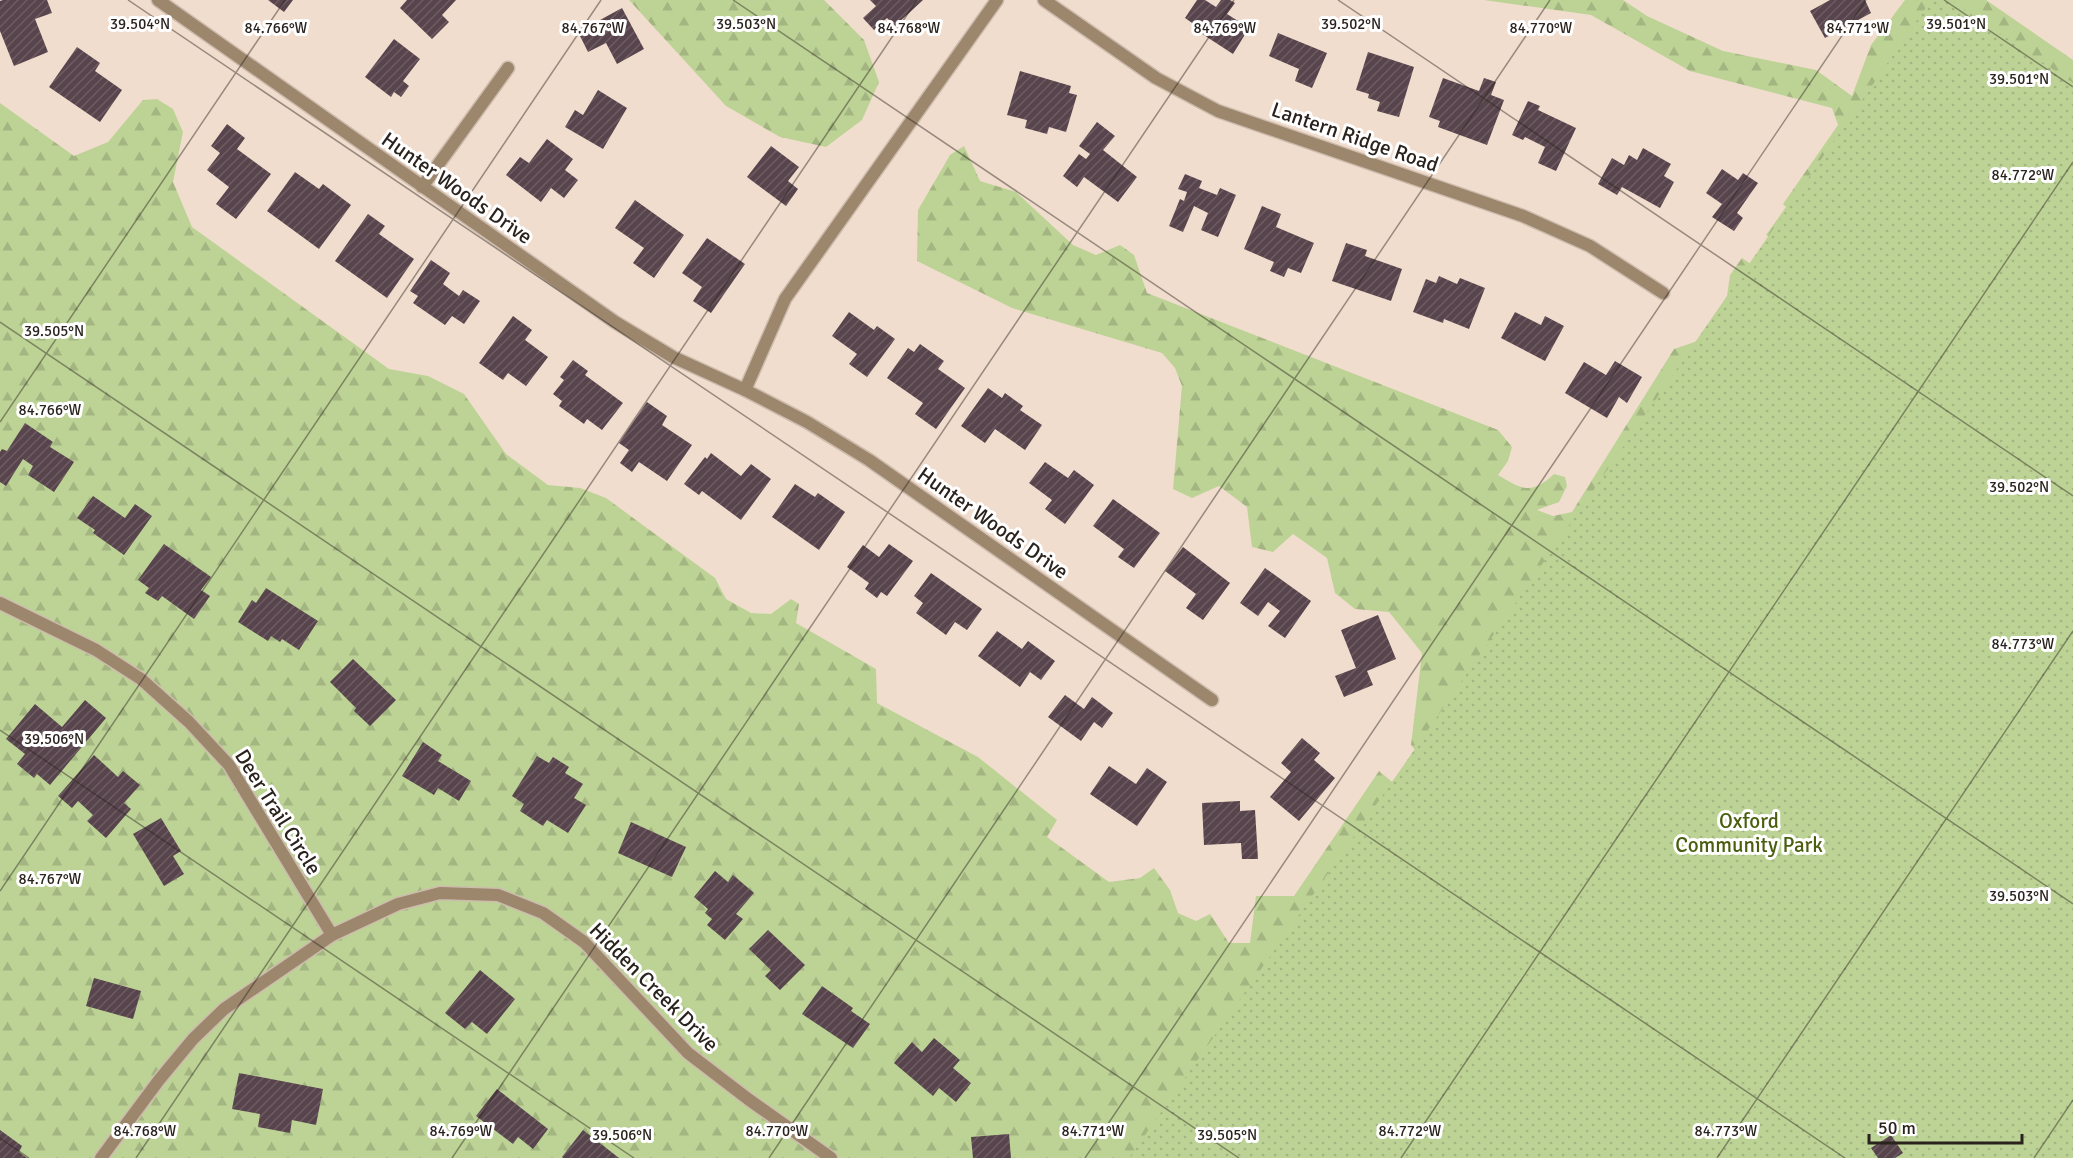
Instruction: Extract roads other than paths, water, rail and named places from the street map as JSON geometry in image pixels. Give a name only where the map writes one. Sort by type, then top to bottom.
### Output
[{"type":"street","name":"Hunter Woods Drive","points":[[158,0],[615,322],[673,357],[807,422],[869,460],[1212,700]]},
{"type":"street","points":[[745,390],[785,299],[997,0]]},
{"type":"street","name":"Lantern Ridge Road","points":[[1044,0],[1156,78],[1218,111],[1523,216],[1590,246],[1663,293]]},
{"type":"street","points":[[422,187],[508,68]]},
{"type":"street","name":"Deer Trail Circle","points":[[0,603],[96,650],[141,679],[189,722],[229,765],[332,935]]},
{"type":"street","name":"Hidden Creek Drive","points":[[101,1158],[159,1080],[193,1039],[224,1009],[332,935],[398,903],[441,893],[498,895],[543,913],[584,942],[688,1053],[748,1100],[831,1158]]},
{"type":"park label","name":"Oxford Community Park","points":[[1749,833]]}]
